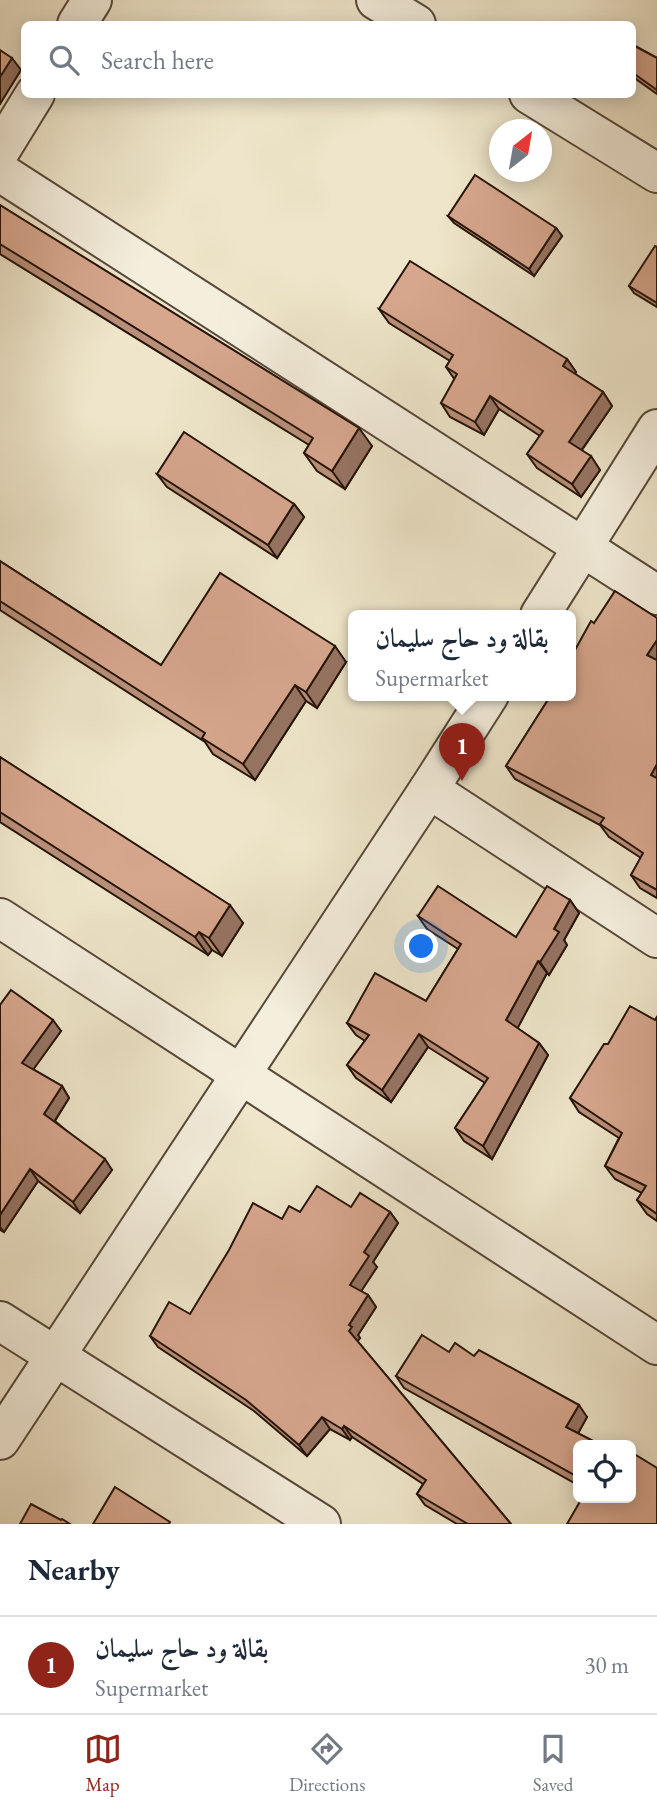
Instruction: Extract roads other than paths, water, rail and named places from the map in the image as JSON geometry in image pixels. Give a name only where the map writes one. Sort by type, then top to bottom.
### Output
[{"type":"street","points":[[79,21],[92,0]]},
{"type":"street","points":[[376,0],[411,21]]},
{"type":"street","points":[[0,151],[32,98]]},
{"type":"street","points":[[535,98],[657,173]]},
{"type":"street","points":[[0,172],[657,596]]},
{"type":"street","points":[[543,610],[657,429]]},
{"type":"street","points":[[0,1440],[485,701]]},
{"type":"street","points":[[429,789],[657,938]]},
{"type":"street","points":[[0,918],[657,1345]]},
{"type":"street","points":[[0,1321],[321,1524]]},
{"type":"place","name":"بقالة ود حاج سليمان","points":[[462,781]]}]
